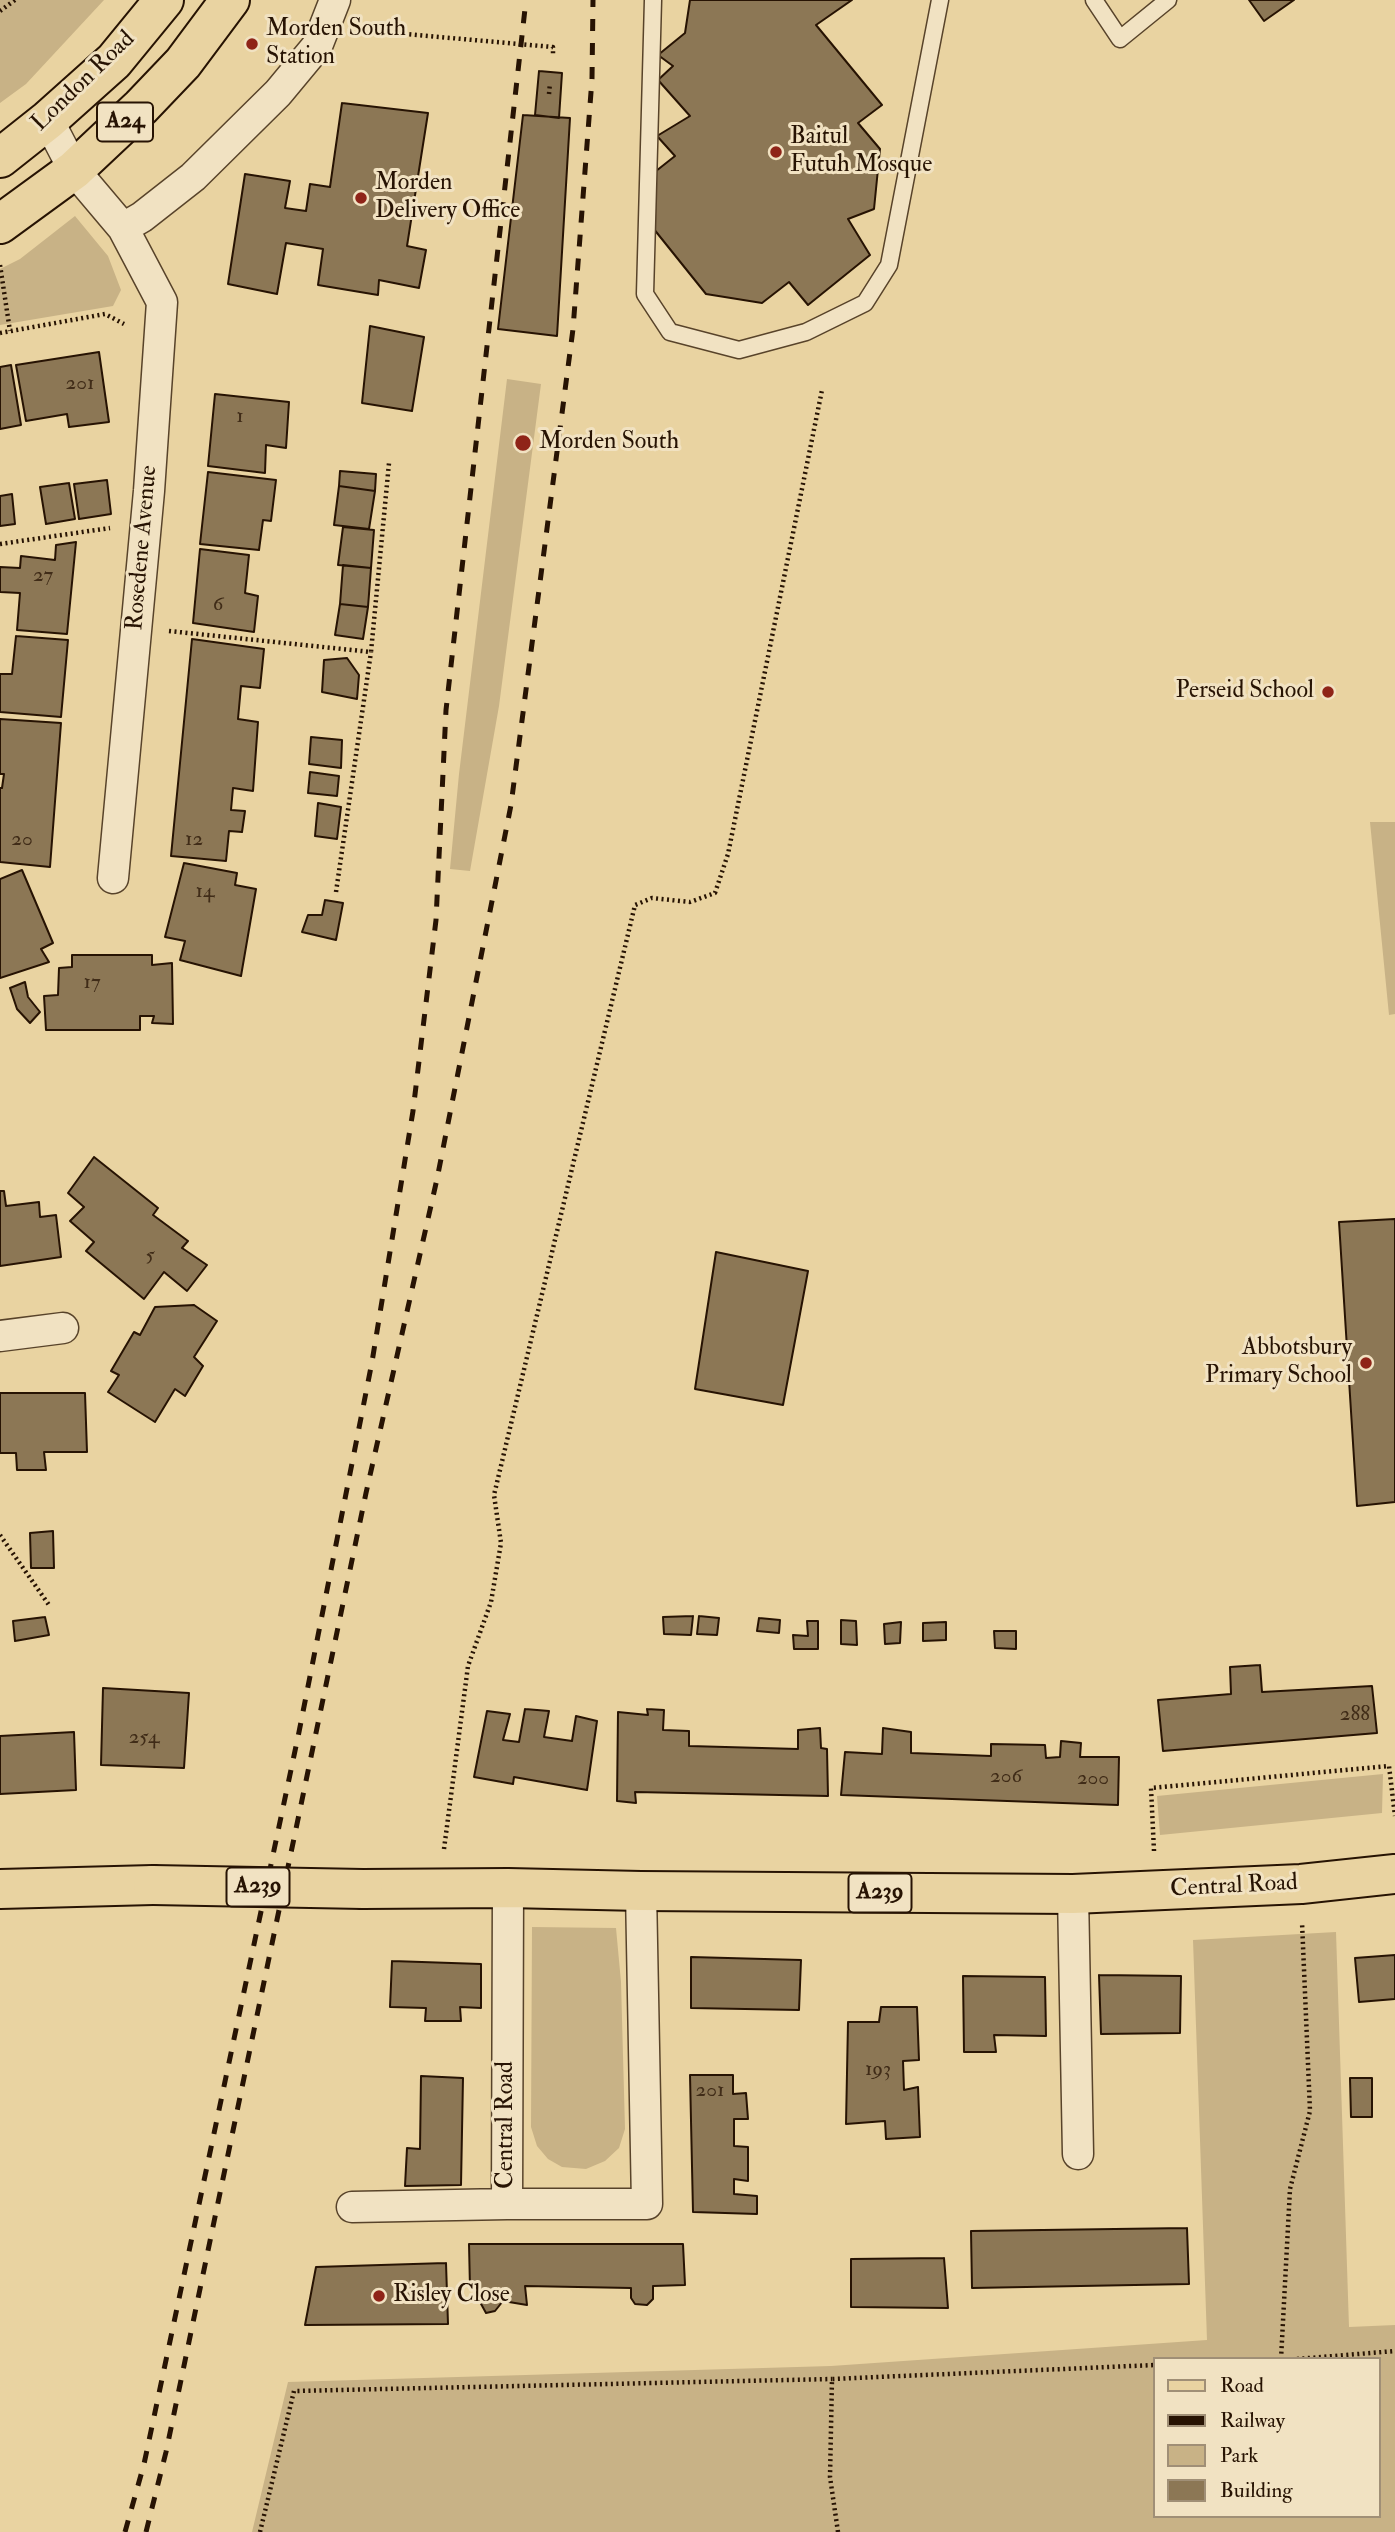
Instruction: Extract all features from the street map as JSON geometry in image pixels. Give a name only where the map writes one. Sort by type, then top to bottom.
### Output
[{"type":"main road","name":"London Road","points":[[0,158],[48,120],[114,61],[163,0]]},
{"type":"main road","name":"A24","points":[[0,224],[74,170],[183,63],[230,0]]},
{"type":"main road","name":"Central Road","points":[[0,1889],[153,1885],[1073,1894],[1301,1884],[1395,1874]]},
{"type":"street","points":[[123,228],[142,217],[194,177],[269,102],[317,46],[335,0]]},
{"type":"street","name":"Rosedene Avenue","points":[[48,120],[74,170],[123,228],[162,302],[146,523],[113,878]]},
{"type":"street","points":[[0,1336],[63,1328]]},
{"type":"street","name":"Central Road","points":[[508,1888],[507,2204],[647,2204],[641,1891]]},
{"type":"street","points":[[1073,1894],[1078,2154]]},
{"type":"street","points":[[352,2207],[507,2204]]},
{"type":"lane","points":[[653,0],[645,294],[670,332],[739,350],[806,332],[865,303],[888,265],[940,0]]},
{"type":"lane","points":[[1094,0],[1120,38],[1168,0]]},
{"type":"path","points":[[0,11],[15,0]]},
{"type":"path","points":[[324,27],[554,47],[553,55]]},
{"type":"path","points":[[549,94],[550,82]]},
{"type":"path","points":[[0,265],[10,331]]},
{"type":"path","points":[[0,333],[105,314],[160,343]]},
{"type":"path","points":[[439,1888],[468,1665],[492,1602],[501,1543],[494,1495],[635,905],[652,898],[690,902],[715,893],[731,840],[822,390]]},
{"type":"path","points":[[336,892],[370,652],[389,463]]},
{"type":"path","points":[[0,544],[146,523]]},
{"type":"path","points":[[136,627],[370,652]]},
{"type":"path","points":[[0,1535],[49,1605]]},
{"type":"path","points":[[1156,1891],[1150,1788],[1389,1766],[1395,1816]]},
{"type":"path","points":[[1281,2357],[1290,2189],[1310,2111],[1301,1884]]},
{"type":"path","points":[[1322,2357],[1395,2351]]},
{"type":"path","points":[[260,2532],[294,2391],[832,2379],[1154,2365]]},
{"type":"path","points":[[832,2379],[830,2477],[838,2532]]},
{"type":"green space","points":[[0,0],[104,0],[26,84],[0,103]]},
{"type":"green space","points":[[75,216],[108,256],[121,290],[113,306],[0,325],[0,269],[20,259]]},
{"type":"green space","points":[[507,379],[541,384],[499,706],[470,871],[450,869]]},
{"type":"green space","points":[[1370,822],[1395,822],[1395,1014],[1389,1015]]},
{"type":"green space","points":[[1383,1774],[1382,1813],[1160,1835],[1157,1796]]},
{"type":"green space","points":[[532,1927],[616,1928],[621,1982],[625,2129],[619,2148],[605,2161],[586,2169],[562,2167],[548,2159],[537,2146],[531,2127]]},
{"type":"green space","points":[[1336,1932],[1349,2327],[1395,2325],[1395,2532],[252,2532],[288,2382],[831,2366],[1207,2340],[1193,1940]]},
{"type":"building","name":"Baitul Futuh Mosque","points":[[690,0],[852,0],[816,25],[882,105],[858,123],[880,149],[874,209],[848,219],[870,255],[808,305],[789,282],[762,303],[706,294],[649,223],[651,175],[675,156],[657,136],[690,116],[658,80],[673,66],[658,55],[685,33]]},
{"type":"building","points":[[1249,0],[1294,0],[1264,21]]},
{"type":"building","points":[[539,71],[562,73],[559,118],[535,115]]},
{"type":"building","name":"Morden Delivery Office","points":[[342,103],[428,113],[407,246],[426,250],[419,288],[379,280],[378,295],[318,285],[323,249],[286,243],[277,294],[228,284],[245,174],[290,181],[285,208],[306,211],[310,184],[330,187]]},
{"type":"building","points":[[523,115],[570,118],[557,336],[498,329]]},
{"type":"building","points":[[370,326],[424,337],[412,411],[362,403]]},
{"type":"building","points":[[99,352],[109,422],[69,427],[67,414],[26,421],[16,365]]},
{"type":"building","points":[[11,365],[21,425],[0,429],[0,367]]},
{"type":"building","points":[[215,394],[289,402],[286,448],[266,445],[265,473],[208,466]]},
{"type":"building","points":[[340,471],[376,474],[375,491],[339,486]]},
{"type":"building","points":[[208,472],[276,480],[271,521],[263,520],[259,550],[200,544]]},
{"type":"building","points":[[107,480],[111,514],[79,519],[74,484]]},
{"type":"building","points":[[69,483],[75,519],[46,524],[40,487]]},
{"type":"building","points":[[339,486],[375,491],[369,529],[334,525]]},
{"type":"building","points":[[12,494],[15,524],[0,526],[0,496]]},
{"type":"building","points":[[343,527],[374,530],[371,568],[338,565]]},
{"type":"building","points":[[76,542],[67,634],[17,630],[20,593],[0,592],[0,567],[20,568],[21,556],[55,560],[56,545]]},
{"type":"building","points":[[200,549],[249,555],[245,593],[258,596],[254,632],[193,623]]},
{"type":"building","points":[[343,565],[371,568],[368,607],[340,604]]},
{"type":"building","points":[[340,604],[368,607],[363,639],[335,635]]},
{"type":"building","points":[[16,636],[68,640],[61,717],[0,712],[0,674],[12,674]]},
{"type":"building","points":[[192,639],[264,649],[260,688],[241,686],[238,719],[258,722],[253,791],[233,788],[231,810],[245,811],[242,832],[229,831],[226,861],[171,856]]},
{"type":"building","points":[[347,658],[359,675],[357,699],[322,692],[324,660]]},
{"type":"building","points":[[0,719],[61,723],[50,867],[0,862],[0,788],[4,774],[0,774]]},
{"type":"building","points":[[311,737],[342,740],[341,768],[309,764]]},
{"type":"building","points":[[310,772],[339,776],[337,796],[308,793]]},
{"type":"building","points":[[318,803],[341,807],[337,839],[315,836]]},
{"type":"building","points":[[184,863],[237,873],[235,885],[256,889],[241,976],[180,960],[185,941],[165,937]]},
{"type":"building","points":[[22,870],[53,943],[41,949],[49,962],[0,978],[0,879]]},
{"type":"building","points":[[325,900],[343,903],[336,940],[302,932],[308,915],[322,915]]},
{"type":"building","points":[[72,955],[152,955],[152,965],[172,963],[173,1024],[152,1023],[154,1016],[140,1016],[140,1030],[46,1030],[44,996],[58,995],[59,968],[72,967]]},
{"type":"building","points":[[25,982],[28,997],[40,1012],[30,1023],[17,1009],[10,988]]},
{"type":"building","points":[[94,1157],[158,1208],[153,1215],[188,1241],[182,1248],[207,1265],[187,1291],[164,1272],[144,1299],[86,1251],[94,1242],[70,1221],[84,1207],[68,1193]]},
{"type":"building","points":[[0,1191],[4,1191],[6,1206],[39,1202],[40,1217],[56,1215],[61,1257],[0,1266]]},
{"type":"building","name":"Abbotsbury Primary School","points":[[1395,1219],[1395,1502],[1357,1506],[1339,1222]]},
{"type":"building","points":[[716,1252],[808,1271],[783,1405],[695,1389]]},
{"type":"building","points":[[194,1305],[217,1321],[194,1357],[203,1366],[185,1396],[175,1389],[155,1422],[108,1392],[119,1375],[111,1371],[134,1332],[140,1335],[155,1307]]},
{"type":"building","points":[[0,1393],[85,1393],[87,1452],[44,1452],[46,1470],[17,1470],[16,1453],[0,1453]]},
{"type":"building","points":[[53,1531],[54,1568],[31,1568],[30,1533]]},
{"type":"building","points":[[693,1616],[691,1635],[664,1634],[663,1617]]},
{"type":"building","points":[[699,1616],[719,1618],[717,1635],[697,1634]]},
{"type":"building","points":[[45,1617],[49,1635],[15,1641],[13,1621]]},
{"type":"building","points":[[759,1618],[780,1620],[779,1633],[757,1631]]},
{"type":"building","points":[[841,1620],[856,1621],[857,1645],[841,1644]]},
{"type":"building","points":[[807,1621],[818,1621],[818,1649],[794,1649],[793,1635],[808,1636]]},
{"type":"building","points":[[901,1622],[900,1643],[885,1644],[884,1624]]},
{"type":"building","points":[[946,1622],[946,1640],[923,1641],[923,1623]]},
{"type":"building","points":[[994,1631],[1016,1631],[1016,1649],[995,1648]]},
{"type":"building","points":[[1260,1665],[1262,1692],[1372,1686],[1377,1733],[1163,1751],[1158,1700],[1231,1694],[1230,1667]]},
{"type":"building","points":[[103,1688],[189,1693],[184,1768],[101,1765]]},
{"type":"building","points":[[525,1709],[549,1711],[544,1737],[572,1741],[576,1716],[597,1721],[587,1790],[514,1777],[513,1784],[474,1777],[487,1711],[510,1714],[503,1740],[519,1742]]},
{"type":"building","points":[[647,1709],[664,1710],[663,1730],[689,1731],[689,1746],[798,1749],[798,1730],[820,1728],[821,1748],[827,1749],[828,1796],[635,1792],[636,1803],[617,1801],[618,1712],[648,1715]]},
{"type":"building","points":[[883,1728],[911,1732],[911,1753],[991,1756],[991,1744],[1045,1745],[1046,1758],[1060,1757],[1061,1741],[1081,1743],[1080,1757],[1119,1757],[1118,1805],[841,1795],[845,1752],[882,1754]]},
{"type":"building","points":[[74,1732],[76,1790],[0,1794],[0,1736]]},
{"type":"building","points":[[1395,1955],[1395,1999],[1359,2002],[1355,1958]]},
{"type":"building","points":[[691,1957],[801,1960],[799,2010],[691,2008]]},
{"type":"building","points":[[392,1961],[481,1964],[481,2008],[460,2007],[461,2021],[425,2021],[426,2008],[390,2007]]},
{"type":"building","points":[[1099,1975],[1181,1976],[1180,2033],[1101,2034]]},
{"type":"building","points":[[963,1976],[1045,1977],[1046,2036],[994,2035],[996,2052],[964,2052]]},
{"type":"building","points":[[881,2007],[917,2007],[919,2060],[903,2061],[904,2090],[918,2087],[920,2137],[886,2139],[885,2121],[846,2124],[848,2022],[879,2022]]},
{"type":"building","points":[[690,2075],[733,2075],[733,2094],[746,2093],[748,2119],[734,2119],[734,2146],[748,2147],[748,2181],[734,2179],[734,2194],[757,2196],[757,2214],[693,2212]]},
{"type":"building","points":[[421,2076],[463,2078],[461,2185],[405,2186],[407,2148],[420,2149]]},
{"type":"building","points":[[1350,2078],[1372,2078],[1372,2117],[1351,2117]]},
{"type":"building","points":[[1187,2228],[1189,2284],[972,2288],[971,2231]]},
{"type":"building","points":[[469,2244],[683,2244],[685,2285],[653,2286],[653,2299],[647,2305],[635,2304],[631,2298],[631,2288],[525,2286],[527,2305],[503,2301],[495,2311],[486,2313],[480,2302],[479,2287],[470,2288]]},
{"type":"building","points":[[944,2258],[948,2308],[851,2307],[851,2259]]},
{"type":"building","name":"Risley Close","points":[[446,2263],[448,2324],[305,2325],[316,2267]]},
{"type":"railway","points":[[125,2532],[144,2464],[299,1732],[372,1362],[413,1111],[436,920],[446,710],[526,0]]},
{"type":"railway","points":[[146,2532],[166,2452],[366,1493],[437,1179],[511,805],[573,329],[592,79],[593,0]]},
{"type":"place","name":"Morden South Station","points":[[252,44]]},
{"type":"place","name":"Baitul Futuh Mosque","points":[[776,152]]},
{"type":"place","name":"Morden Delivery Office","points":[[361,198]]},
{"type":"place","name":"Morden South","points":[[523,443]]},
{"type":"place","name":"Perseid School","points":[[1328,692]]},
{"type":"place","name":"Abbotsbury Primary School","points":[[1366,1363]]},
{"type":"place","name":"Risley Close","points":[[379,2296]]}]
